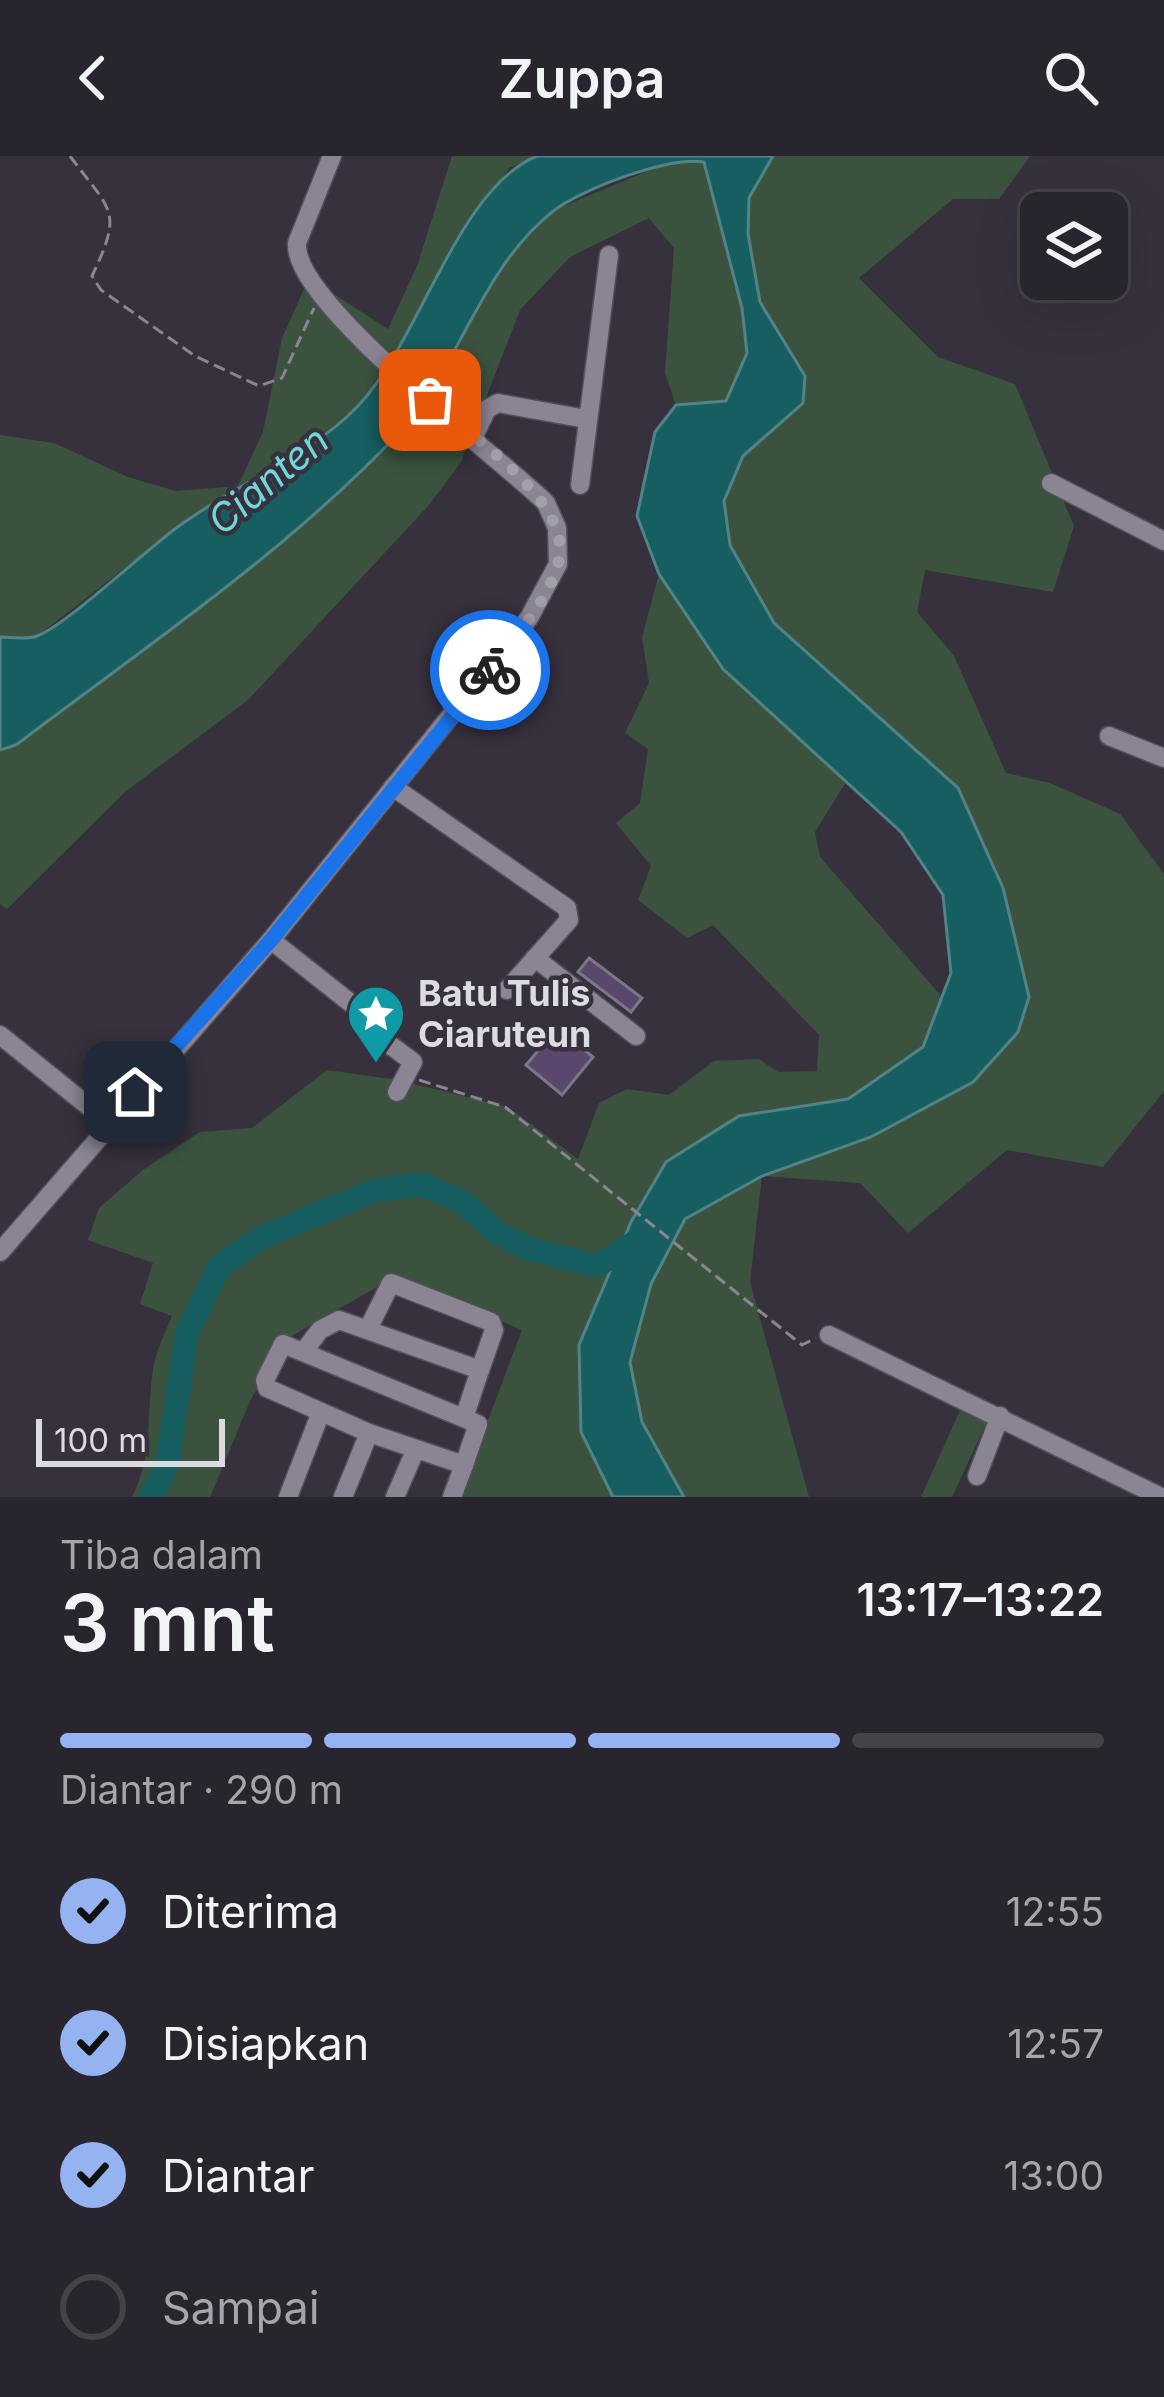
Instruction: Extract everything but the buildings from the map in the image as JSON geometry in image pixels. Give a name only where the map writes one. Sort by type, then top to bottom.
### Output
[{"type":"street","points":[[0,1252],[108,1122],[271,940],[516,635],[558,564],[561,546],[546,503],[371,346],[320,296],[296,258],[297,243],[332,156]]},
{"type":"street","points":[[580,485],[609,255]]},
{"type":"street","points":[[466,432],[498,404],[586,419]]},
{"type":"street","points":[[1051,483],[1164,541]]},
{"type":"street","points":[[1109,736],[1164,758]]},
{"type":"street","points":[[393,787],[567,908],[568,920],[507,990]]},
{"type":"street","points":[[271,940],[367,1016],[365,1026],[413,1062],[402,1083]]},
{"type":"street","points":[[535,958],[636,1036]]},
{"type":"street","points":[[0,1035],[108,1122]]},
{"type":"street","points":[[368,1329],[391,1283],[491,1322],[494,1330],[464,1418]]},
{"type":"street","points":[[304,1351],[328,1324],[339,1320],[480,1370]]},
{"type":"street","points":[[829,1335],[1160,1497]]},
{"type":"street","points":[[452,1497],[480,1428],[304,1351],[278,1347],[265,1384],[369,1433],[464,1466]]},
{"type":"street","points":[[288,1497],[321,1412]]},
{"type":"street","points":[[977,1476],[1000,1416]]},
{"type":"street","points":[[343,1497],[369,1433]]},
{"type":"street","points":[[395,1497],[415,1451]]},
{"type":"path","points":[[70,156],[112,213],[112,234],[92,276],[101,290],[195,356],[260,386],[282,378],[320,296]]},
{"type":"path","points":[[454,392],[483,415]]},
{"type":"path","points":[[402,1083],[505,1107],[807,1347],[820,1334],[829,1335]]},
{"type":"shaded area","points":[[452,156],[537,156],[509,168],[419,317],[359,405],[311,445],[179,526],[36,637],[0,637],[0,435],[54,443],[128,477],[176,491],[238,486],[263,432],[282,338],[309,278],[388,329],[417,266]]},
{"type":"shaded area","points":[[684,156],[704,162],[742,308],[747,352],[726,401],[676,405],[665,373],[674,248],[649,218],[570,257],[520,310],[461,462],[428,506],[248,700],[126,791],[7,909],[0,904],[0,750],[16,745],[251,566],[399,433],[500,267],[554,210]]},
{"type":"shaded area","points":[[773,156],[1030,156],[999,199],[953,199],[859,278],[938,357],[1015,384],[1074,526],[1053,592],[925,570],[917,612],[954,656],[1006,773],[1050,783],[1120,814],[1164,874],[1164,1091],[1103,1167],[1007,1150],[908,1233],[860,1183],[762,1176],[871,1137],[973,1082],[1019,1032],[1029,997],[1003,888],[959,788],[774,623],[729,545],[724,501],[743,455],[803,403],[805,376],[760,302],[748,234],[749,198]]},
{"type":"shaded area","points":[[659,574],[723,669],[846,782],[815,832],[820,857],[942,997],[924,1047],[848,1099],[739,1116],[666,1163],[581,1432],[613,1497],[459,1497],[522,1330],[396,1276],[283,1341],[250,1401],[210,1497],[132,1497],[146,1450],[154,1362],[172,1316],[140,1304],[153,1263],[88,1240],[99,1208],[144,1169],[200,1132],[252,1128],[327,1070],[398,1080],[508,1107],[578,1159],[599,1103],[627,1089],[669,1095],[714,1061],[759,1059],[778,1072],[817,1071],[819,1035],[713,925],[687,938],[638,900],[651,866],[616,823],[640,803],[648,749],[625,733],[649,683],[642,637]]},
{"type":"shaded area","points":[[762,1176],[750,1282],[809,1497],[684,1497],[642,1422],[630,1362],[651,1284],[685,1219]]},
{"type":"shaded area","points":[[962,1406],[988,1419],[952,1497],[921,1497]]},
{"type":"water","name":"Cianten","points":[[537,156],[773,156],[749,198],[748,234],[760,302],[805,376],[803,403],[743,456],[724,501],[730,545],[774,623],[958,788],[1003,888],[1029,997],[1018,1032],[973,1082],[871,1137],[762,1176],[685,1219],[651,1284],[630,1362],[642,1422],[684,1497],[613,1497],[581,1432],[579,1345],[631,1222],[666,1162],[739,1116],[848,1099],[923,1047],[951,973],[943,895],[901,832],[723,669],[659,574],[637,516],[655,432],[676,405],[726,401],[747,353],[742,308],[704,162],[670,164],[626,176],[552,212],[505,263],[419,409],[354,478],[213,598],[16,745],[0,750],[0,637],[33,637],[50,629],[175,529],[338,425],[381,377],[462,231],[485,199],[509,173]]},
{"type":"waterway","points":[[151,1497],[167,1466],[187,1333],[219,1267],[260,1238],[373,1191],[421,1184],[463,1202],[496,1232],[529,1249],[596,1266],[639,1240]]},
{"type":"way so far","points":[[430,400],[546,503],[557,528],[561,546],[553,578],[490,670]]},
{"type":"place","name":"Batu Tulis Ciaruteun","points":[[376,1065]]},
{"type":"route","points":[[135,1092],[271,940],[490,670]]}]
